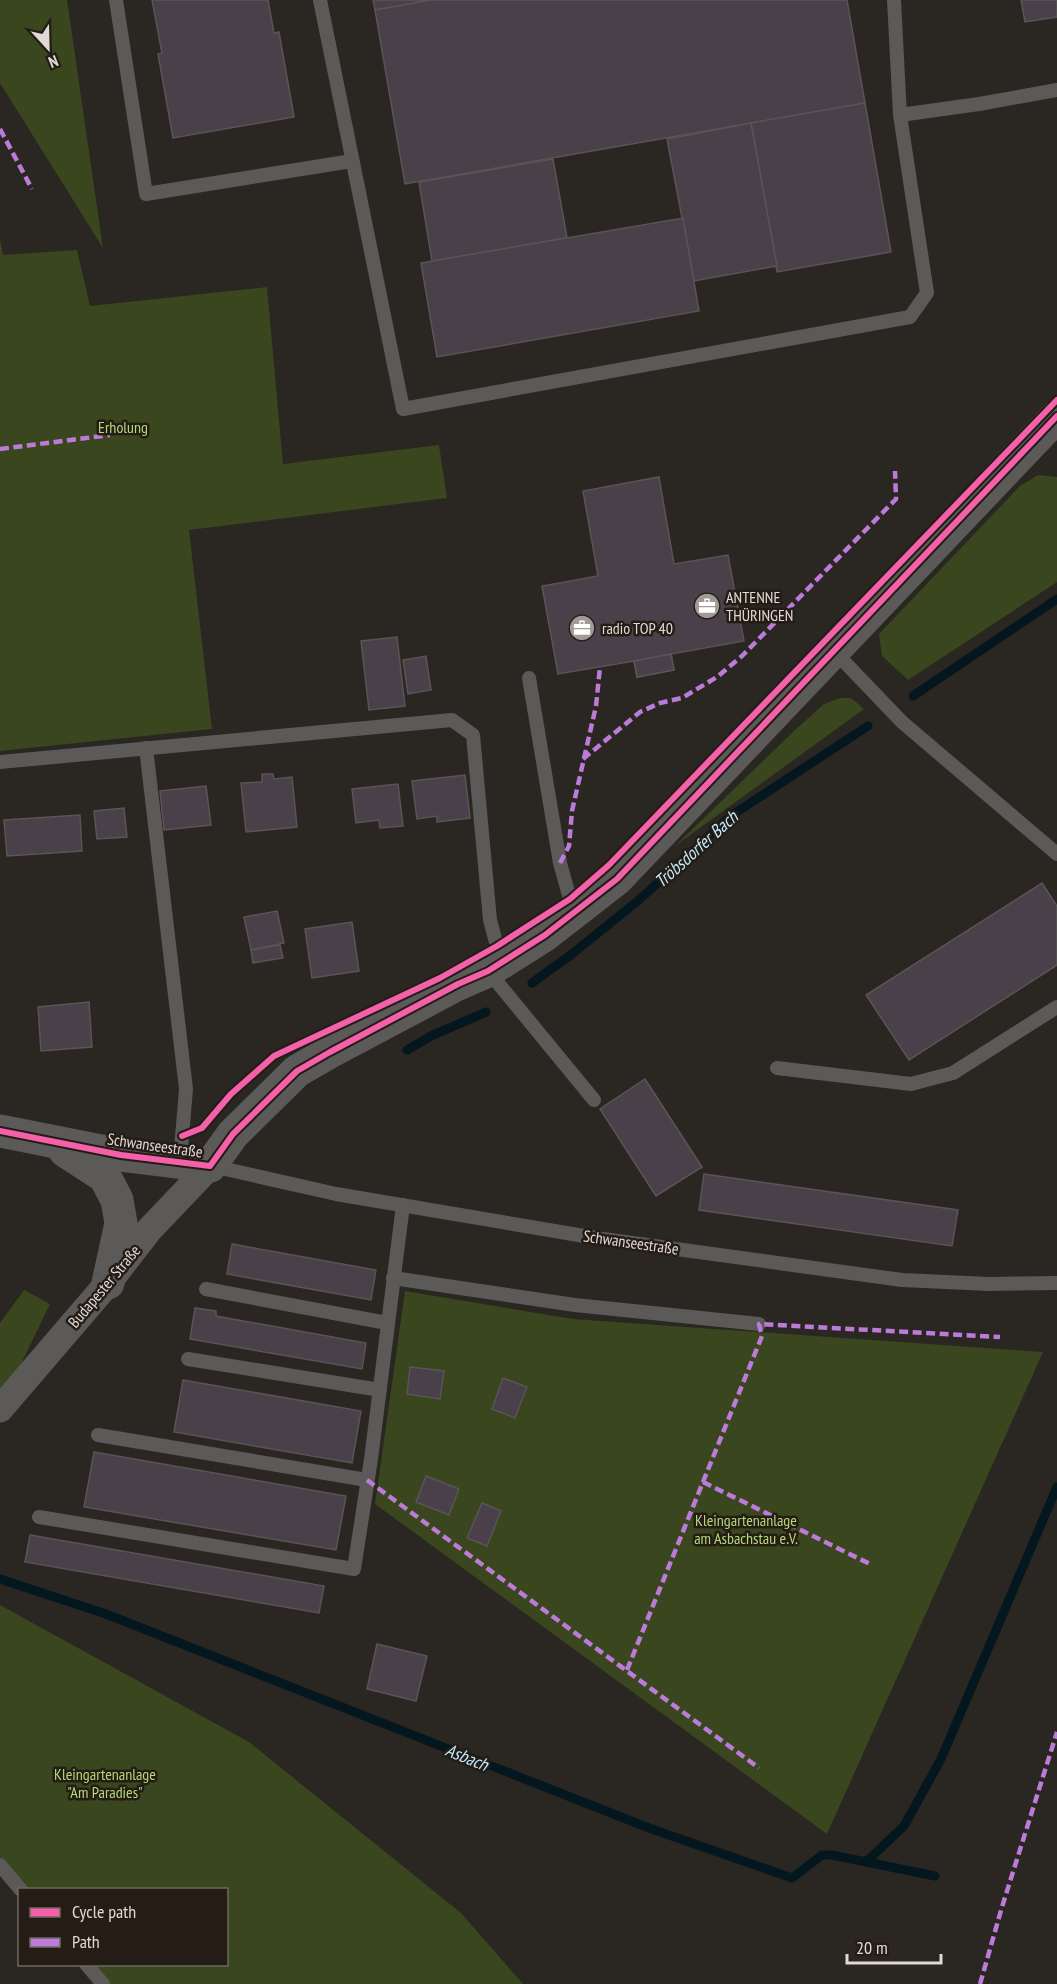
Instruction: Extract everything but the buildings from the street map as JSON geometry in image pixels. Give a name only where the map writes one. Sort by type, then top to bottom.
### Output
[{"type":"street","name":"Schwanseestraße","points":[[0,1131],[121,1155],[195,1163],[233,1134],[297,1071],[496,965],[545,935],[617,879],[1056,420]]},
{"type":"street","points":[[48,1140],[105,1177],[117,1200],[121,1223],[108,1283]]},
{"type":"street","name":"Budapester Straße","points":[[0,1409],[108,1283],[149,1230],[195,1163]]},
{"type":"lane","points":[[116,0],[146,194],[352,161]]},
{"type":"lane","points":[[320,0],[403,409],[910,317],[927,293],[900,115],[894,0]]},
{"type":"lane","points":[[900,115],[1057,90]]},
{"type":"lane","points":[[834,651],[902,722],[1057,854]]},
{"type":"lane","points":[[529,678],[560,863],[570,899],[577,911]]},
{"type":"lane","points":[[0,762],[452,720],[473,735],[490,920],[497,946],[496,965],[594,1100]]},
{"type":"lane","points":[[146,748],[195,1163]]},
{"type":"lane","points":[[777,1068],[911,1084],[953,1073],[1057,1006]]},
{"type":"lane","name":"Schwanseestraße","points":[[195,1163],[336,1194],[596,1238],[902,1280],[989,1284],[1057,1283]]},
{"type":"lane","points":[[39,1517],[354,1569],[380,1390],[403,1205]]},
{"type":"lane","points":[[393,1278],[575,1305],[759,1324]]},
{"type":"lane","points":[[206,1289],[387,1323]]},
{"type":"lane","points":[[188,1359],[380,1390]]},
{"type":"lane","points":[[98,1435],[367,1480]]},
{"type":"lane","points":[[0,1865],[19,1888]]},
{"type":"lane","points":[[87,1966],[103,1984]]},
{"type":"green space","points":[[0,0],[67,0],[103,248],[0,83]]},
{"type":"green space","name":"Erholung","points":[[0,240],[3,255],[77,250],[90,306],[267,287],[283,464],[439,445],[447,498],[189,530],[212,729],[0,751]]},
{"type":"green space","points":[[1038,475],[1057,477],[1057,582],[908,680],[882,656],[879,634],[1020,486]]},
{"type":"green space","points":[[840,698],[851,698],[864,709],[675,846],[796,729],[824,704]]},
{"type":"green space","points":[[24,1290],[50,1304],[20,1366],[0,1388],[0,1323]]},
{"type":"green space","name":"Kleingartenanlage am Asbachstau e.V.","points":[[405,1291],[573,1319],[1043,1352],[827,1834],[375,1504]]},
{"type":"green space","name":"Kleingartenanlage \"Am Paradies\"","points":[[0,1605],[249,1742],[461,1913],[523,1984],[103,1984],[87,1966],[228,1966],[228,1888],[20,1888],[0,1865]]},
{"type":"waterway","name":"Tröbsdorfer Bach","points":[[913,696],[1057,599]]},
{"type":"waterway","name":"Tröbsdorfer Bach","points":[[532,983],[640,899],[732,815],[868,726]]},
{"type":"waterway","name":"Tröbsdorfer Bach","points":[[407,1050],[433,1035],[486,1012]]},
{"type":"waterway","points":[[866,1862],[904,1826],[941,1759],[1057,1487]]},
{"type":"waterway","name":"Asbach","points":[[0,1579],[106,1614],[649,1828],[792,1878],[822,1855],[832,1855],[935,1876]]},
{"type":"marked path","points":[[0,129],[32,189]]},
{"type":"marked path","points":[[0,449],[110,435]]},
{"type":"marked path","points":[[583,759],[640,712],[660,703],[682,698],[717,677],[742,656],[896,499],[895,471]]},
{"type":"marked path","points":[[560,863],[569,846],[572,811],[596,706],[600,667]]},
{"type":"marked path","points":[[627,1670],[762,1336],[759,1324],[1000,1337]]},
{"type":"marked path","points":[[367,1480],[759,1768]]},
{"type":"marked path","points":[[703,1482],[872,1565]]},
{"type":"marked path","points":[[980,1984],[1057,1732]]},
{"type":"cycle path","points":[[182,1136],[202,1128],[231,1094],[274,1056],[440,978],[497,946],[570,899],[609,865],[1057,400]]},
{"type":"cycle path","points":[[0,1131],[121,1155],[210,1166],[233,1134],[297,1071],[458,984],[488,971],[545,935],[617,879],[1057,416]]},
{"type":"place","name":"ANTENNE THÜRINGEN","points":[[707,606]]},
{"type":"place","name":"radio TOP 40","points":[[582,628]]}]
